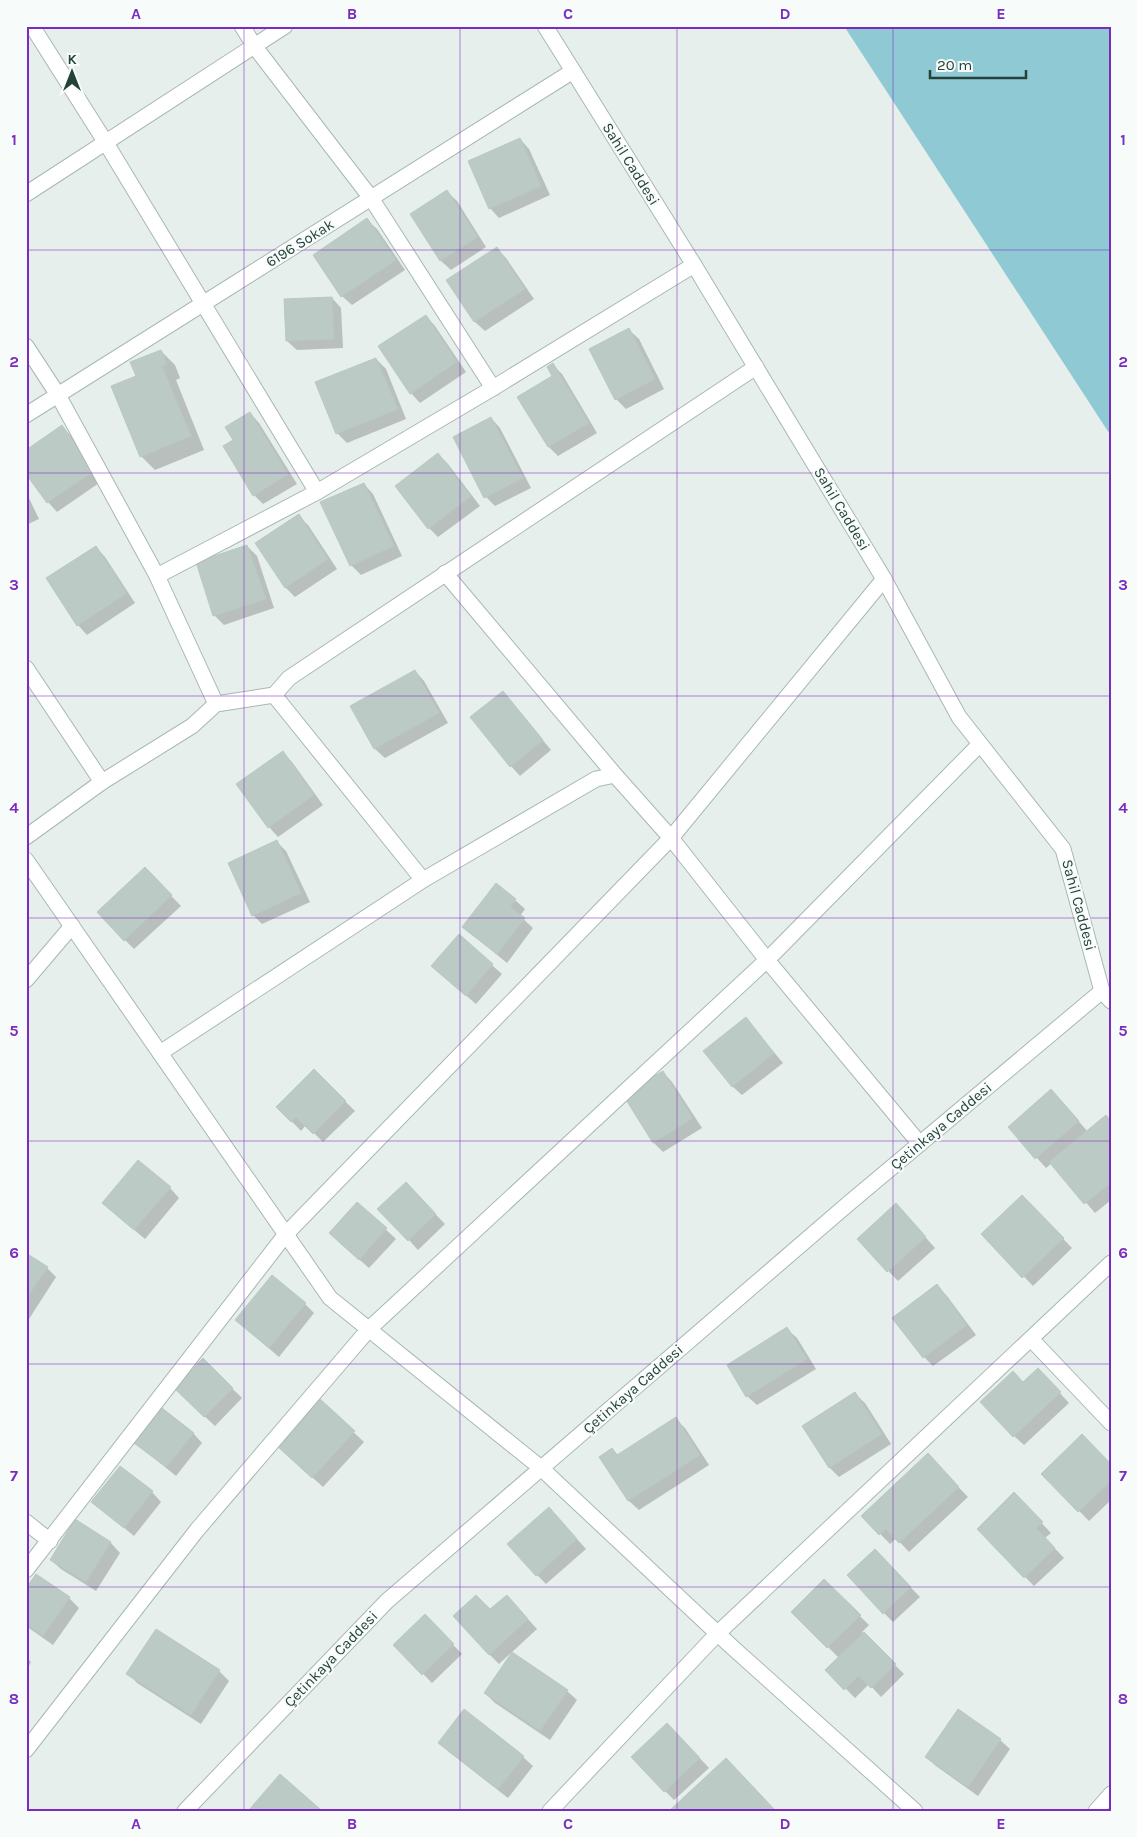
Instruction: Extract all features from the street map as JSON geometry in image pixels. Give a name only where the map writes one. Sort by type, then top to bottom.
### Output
[{"type":"street","points":[[32,26],[106,143],[317,492]]},
{"type":"street","points":[[242,26],[255,46],[371,198],[493,388]]},
{"type":"street","points":[[26,194],[285,26]]},
{"type":"street","name":"Sahil Caddesi","points":[[545,26],[694,265],[884,579],[959,717],[1063,849],[1106,996]]},
{"type":"street","name":"6196 Sokak","points":[[26,415],[573,71]]},
{"type":"street","points":[[157,576],[317,492],[493,388],[694,265]]},
{"type":"street","points":[[26,346],[58,395],[157,576],[216,704]]},
{"type":"street","points":[[26,837],[102,782],[192,726],[216,704],[274,696],[289,678],[756,367]]},
{"type":"street","points":[[445,573],[615,775],[671,838],[766,960],[920,1144]]},
{"type":"street","points":[[26,1570],[286,1234],[671,838],[884,579]]},
{"type":"street","points":[[26,668],[102,782]]},
{"type":"street","points":[[274,696],[422,880]]},
{"type":"street","points":[[26,1750],[197,1530],[369,1329],[766,960],[980,744]]},
{"type":"street","points":[[160,1052],[422,880],[596,779],[615,775]]},
{"type":"street","points":[[26,860],[330,1298],[541,1468],[718,1634],[915,1811]]},
{"type":"street","points":[[26,980],[72,926]]},
{"type":"street","name":"Çetinkaya Caddesi","points":[[185,1811],[387,1601],[920,1144],[1106,996]]},
{"type":"street","points":[[550,1811],[718,1634],[1111,1263]]},
{"type":"street","points":[[1030,1339],[1111,1423]]},
{"type":"street","points":[[26,1522],[50,1540]]},
{"type":"street","points":[[1096,1811],[1111,1794]]},
{"type":"water","points":[[844,26],[1111,26],[1111,436]]},
{"type":"building","points":[[520,138],[541,186],[489,209],[468,161]]},
{"type":"building","points":[[447,190],[478,237],[440,261],[410,214]]},
{"type":"building","points":[[367,218],[396,260],[341,297],[313,255]]},
{"type":"building","points":[[497,247],[525,289],[474,322],[446,280]]},
{"type":"building","points":[[332,297],[334,339],[286,341],[284,299]]},
{"type":"building","points":[[426,315],[457,362],[410,394],[378,346]]},
{"type":"building","points":[[629,328],[655,379],[615,400],[589,349]]},
{"type":"building","points":[[161,350],[167,364],[162,366],[191,436],[140,457],[111,386],[136,376],[130,362]]},
{"type":"building","points":[[376,358],[398,409],[336,434],[315,382]]},
{"type":"building","points":[[553,363],[589,423],[548,447],[517,397],[552,376],[547,367]]},
{"type":"building","points":[[250,412],[288,474],[253,496],[223,446],[233,440],[225,427]]},
{"type":"building","points":[[491,417],[523,478],[484,498],[453,437]]},
{"type":"building","points":[[62,425],[94,471],[47,503],[26,474],[26,450]]},
{"type":"building","points":[[438,453],[471,496],[428,529],[395,486]]},
{"type":"building","points":[[364,483],[394,546],[350,566],[320,502]]},
{"type":"building","points":[[299,514],[328,559],[285,588],[255,543]]},
{"type":"building","points":[[247,545],[266,599],[213,616],[196,562]]},
{"type":"building","points":[[96,546],[127,593],[77,626],[46,578]]},
{"type":"building","points":[[415,670],[439,713],[374,749],[350,706]]},
{"type":"building","points":[[503,691],[543,740],[510,767],[470,717]]},
{"type":"building","points":[[283,751],[314,795],[268,828],[236,784]]},
{"type":"building","points":[[277,840],[301,893],[252,916],[228,863]]},
{"type":"building","points":[[145,867],[172,895],[124,941],[97,912]]},
{"type":"building","points":[[496,883],[516,899],[510,907],[525,918],[497,954],[462,927]]},
{"type":"building","points":[[459,934],[493,964],[466,996],[431,966]]},
{"type":"building","points":[[746,1017],[774,1053],[732,1087],[703,1051]]},
{"type":"building","points":[[314,1069],[346,1101],[313,1134],[296,1117],[291,1122],[276,1107]]},
{"type":"building","points":[[663,1071],[693,1118],[653,1143],[623,1095]]},
{"type":"building","points":[[1051,1089],[1079,1121],[1035,1159],[1008,1127]]},
{"type":"building","points":[[1106,1115],[1111,1121],[1111,1183],[1084,1204],[1049,1162]]},
{"type":"building","points":[[138,1160],[171,1187],[134,1230],[102,1203]]},
{"type":"building","points":[[406,1182],[436,1214],[408,1241],[377,1209]]},
{"type":"building","points":[[1022,1195],[1064,1238],[1022,1278],[981,1234]]},
{"type":"building","points":[[357,1202],[387,1228],[359,1260],[329,1233]]},
{"type":"building","points":[[896,1203],[926,1237],[887,1272],[857,1239]]},
{"type":"building","points":[[26,1253],[48,1267],[26,1299]]},
{"type":"building","points":[[272,1275],[306,1303],[269,1348],[235,1320]]},
{"type":"building","points":[[937,1284],[967,1325],[923,1358],[892,1318]]},
{"type":"building","points":[[787,1327],[807,1359],[746,1397],[727,1365]]},
{"type":"building","points":[[203,1358],[233,1388],[204,1417],[174,1388]]},
{"type":"building","points":[[1038,1368],[1061,1392],[1013,1437],[980,1402],[1013,1371],[1023,1382]]},
{"type":"building","points":[[855,1392],[882,1434],[829,1468],[802,1426]]},
{"type":"building","points":[[320,1399],[355,1431],[312,1478],[277,1446]]},
{"type":"building","points":[[162,1408],[194,1433],[166,1467],[134,1443]]},
{"type":"building","points":[[676,1417],[700,1455],[628,1501],[599,1457],[612,1448],[617,1455]]},
{"type":"building","points":[[1082,1434],[1111,1464],[1111,1481],[1078,1512],[1041,1474]]},
{"type":"building","points":[[928,1453],[959,1487],[899,1543],[886,1529],[879,1535],[861,1516]]},
{"type":"building","points":[[120,1466],[153,1491],[124,1528],[91,1502]]},
{"type":"building","points":[[1014,1492],[1043,1522],[1036,1528],[1055,1548],[1024,1578],[977,1529]]},
{"type":"building","points":[[549,1507],[577,1539],[536,1576],[507,1544]]},
{"type":"building","points":[[75,1519],[111,1542],[86,1582],[50,1560]]},
{"type":"building","points":[[875,1549],[911,1587],[883,1614],[847,1575]]},
{"type":"building","points":[[36,1574],[70,1597],[43,1636],[26,1624],[26,1588]]},
{"type":"building","points":[[824,1579],[861,1615],[827,1648],[791,1612]]},
{"type":"building","points":[[476,1595],[490,1609],[507,1595],[528,1619],[489,1655],[453,1616]]},
{"type":"building","points":[[425,1614],[454,1644],[422,1675],[393,1645]]},
{"type":"building","points":[[156,1629],[220,1670],[191,1715],[126,1674]]},
{"type":"building","points":[[864,1632],[896,1664],[871,1688],[858,1676],[844,1690],[825,1670]]},
{"type":"building","points":[[512,1652],[568,1690],[540,1731],[484,1693]]},
{"type":"building","points":[[464,1709],[524,1756],[498,1789],[438,1743]]},
{"type":"building","points":[[958,1709],[1001,1739],[968,1787],[925,1757]]},
{"type":"building","points":[[667,1723],[700,1758],[664,1792],[631,1757]]},
{"type":"building","points":[[726,1758],[774,1809],[773,1811],[669,1811]]},
{"type":"building","points":[[280,1774],[320,1809],[319,1811],[248,1811]]}]
